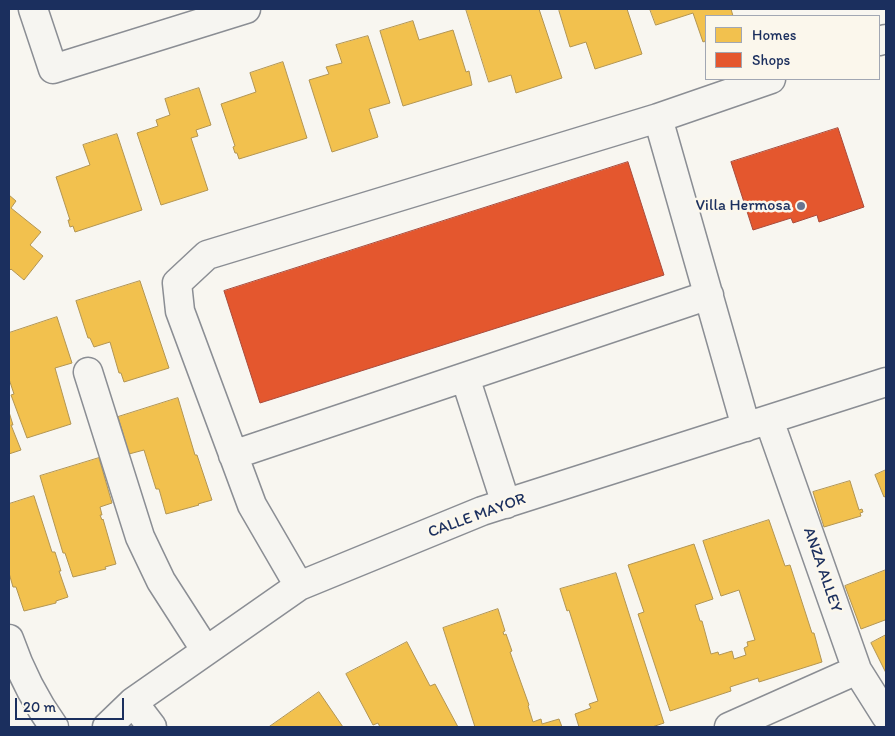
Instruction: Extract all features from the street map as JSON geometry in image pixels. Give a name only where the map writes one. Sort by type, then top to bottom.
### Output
[{"type":"street","points":[[33,9],[53,69],[246,9]]},
{"type":"street","points":[[299,586],[252,506],[180,311],[177,283],[207,254],[658,118],[768,80]]},
{"type":"street","name":"ANZA ALLEY","points":[[658,118],[709,294],[757,423],[857,670],[886,716]]},
{"type":"street","points":[[233,455],[709,294]]},
{"type":"street","points":[[88,372],[140,537],[161,581],[206,651]]},
{"type":"street","points":[[465,377],[506,504]]},
{"type":"street","name":"CALLE MAYOR","points":[[107,727],[133,702],[299,586],[482,511],[886,382]]},
{"type":"street","points":[[9,638],[18,666],[39,706],[54,727]]},
{"type":"street","points":[[729,727],[857,670]]},
{"type":"street","points":[[133,702],[152,727]]},
{"type":"building: Homes","points":[[466,9],[539,9],[562,78],[516,93],[511,75],[489,82]]},
{"type":"building: Homes","points":[[560,9],[627,9],[642,54],[595,69],[586,42],[570,47]]},
{"type":"building: Homes","points":[[650,9],[731,9],[733,15],[705,15],[705,41],[703,42],[693,13],[656,25]]},
{"type":"building: Homes","points":[[413,21],[419,40],[453,30],[466,72],[469,71],[472,85],[403,106],[380,31]]},
{"type":"building: Homes","points":[[368,36],[390,103],[369,109],[378,137],[332,152],[309,80],[329,74],[326,67],[342,63],[336,45]]},
{"type":"building: Homes","points":[[283,62],[307,138],[239,159],[233,147],[235,146],[221,104],[256,92],[250,73]]},
{"type":"building: Homes","points":[[199,88],[211,125],[196,130],[198,136],[191,138],[208,190],[161,205],[137,133],[158,126],[156,120],[170,115],[165,99]]},
{"type":"building: Homes","points":[[117,134],[142,210],[75,232],[73,226],[70,227],[68,220],[70,220],[56,177],[90,165],[83,145]]},
{"type":"building: Homes","points":[[9,195],[16,201],[11,208],[41,232],[30,245],[43,256],[24,280],[11,269],[9,271]]},
{"type":"building: Homes","points":[[140,281],[169,368],[124,382],[121,373],[119,373],[110,342],[94,347],[90,338],[88,338],[76,301]]},
{"type":"building: Homes","points":[[57,317],[72,363],[55,368],[71,424],[27,438],[11,395],[14,394],[9,379],[9,333]]},
{"type":"building: Homes","points":[[178,398],[195,455],[197,455],[212,500],[166,514],[159,489],[156,489],[144,450],[129,454],[118,417]]},
{"type":"building: Homes","points":[[9,412],[13,425],[11,425],[21,450],[9,454]]},
{"type":"building: Homes","points":[[99,458],[112,503],[100,507],[102,515],[100,515],[103,519],[116,564],[105,567],[106,569],[73,577],[65,553],[63,553],[40,476]]},
{"type":"building: Homes","points":[[886,470],[886,496],[884,497],[875,475]]},
{"type":"building: Homes","points":[[850,481],[859,510],[862,509],[863,512],[860,513],[861,516],[824,527],[813,492]]},
{"type":"building: Homes","points":[[34,496],[52,552],[55,552],[68,597],[56,601],[56,603],[24,611],[9,573],[9,504]]},
{"type":"building: Homes","points":[[769,520],[785,566],[790,565],[822,662],[759,682],[758,678],[730,687],[731,691],[670,711],[638,614],[644,612],[628,565],[694,544],[713,599],[695,605],[700,621],[702,621],[711,654],[718,652],[719,655],[732,651],[734,659],[746,655],[744,648],[748,646],[747,642],[755,640],[739,590],[721,596],[703,541]]},
{"type":"building: Homes","points":[[886,570],[886,622],[885,620],[861,629],[845,586]]},
{"type":"building: Homes","points":[[616,573],[664,723],[652,727],[579,727],[575,714],[591,708],[589,704],[598,701],[569,610],[567,611],[560,589]]},
{"type":"building: Homes","points":[[498,609],[505,631],[503,632],[504,635],[506,634],[512,651],[510,652],[529,705],[533,722],[541,719],[542,724],[559,719],[562,727],[475,727],[443,628]]},
{"type":"building: Homes","points":[[886,635],[886,673],[871,643]]},
{"type":"building: Homes","points":[[407,642],[430,686],[435,684],[458,727],[380,727],[378,723],[373,725],[346,674]]},
{"type":"building: Homes","points":[[319,692],[343,727],[269,727]]},
{"type":"building: Shops","points":[[838,128],[864,207],[819,222],[817,215],[793,223],[791,218],[753,230],[731,162]]},
{"type":"building: Shops","points":[[628,162],[664,275],[260,403],[224,291]]},
{"type":"place","name":"Villa Hermosa","points":[[801,206]]}]
